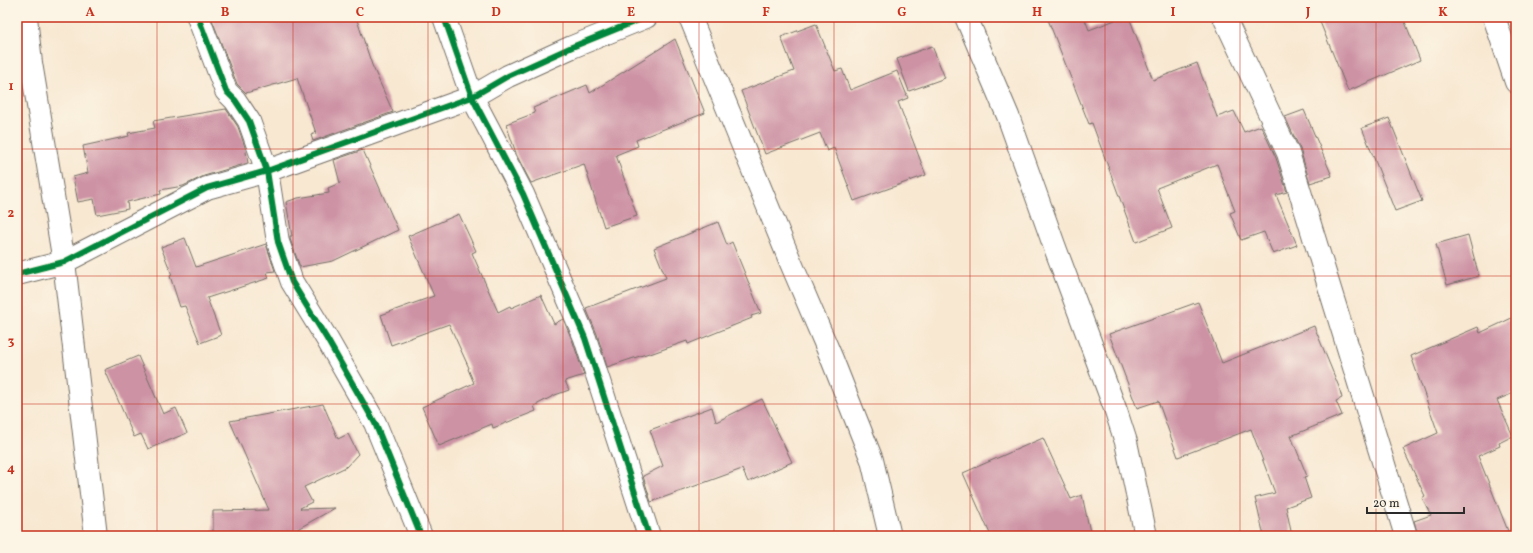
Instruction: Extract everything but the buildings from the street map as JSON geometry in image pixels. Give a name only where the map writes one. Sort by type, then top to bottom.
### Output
[{"type":"street","points":[[26,17],[31,63],[64,262],[96,536]]},
{"type":"street","points":[[198,17],[226,91],[235,100],[249,121],[267,171],[278,242],[292,282],[327,339],[375,423],[421,536]]},
{"type":"street","points":[[444,17],[472,97],[523,194],[585,338],[649,536]]},
{"type":"street","points":[[17,274],[64,262],[207,188],[267,171],[472,97],[508,76],[572,47],[646,17]]},
{"type":"street","points":[[690,17],[832,359],[872,460],[890,536]]},
{"type":"street","points":[[966,17],[1008,116],[1116,410],[1126,442],[1146,536]]},
{"type":"street","points":[[1224,17],[1288,153],[1406,536]]},
{"type":"street","points":[[1494,17],[1516,82]]},
{"type":"cycle path","points":[[198,17],[226,91],[235,100],[249,121],[267,171],[278,242],[292,282],[327,339],[375,423],[421,536]]},
{"type":"cycle path","points":[[444,17],[472,97],[523,194],[585,338],[649,536]]},
{"type":"cycle path","points":[[17,274],[64,262],[207,188],[267,171],[472,97],[508,76],[572,47],[646,17]]}]
